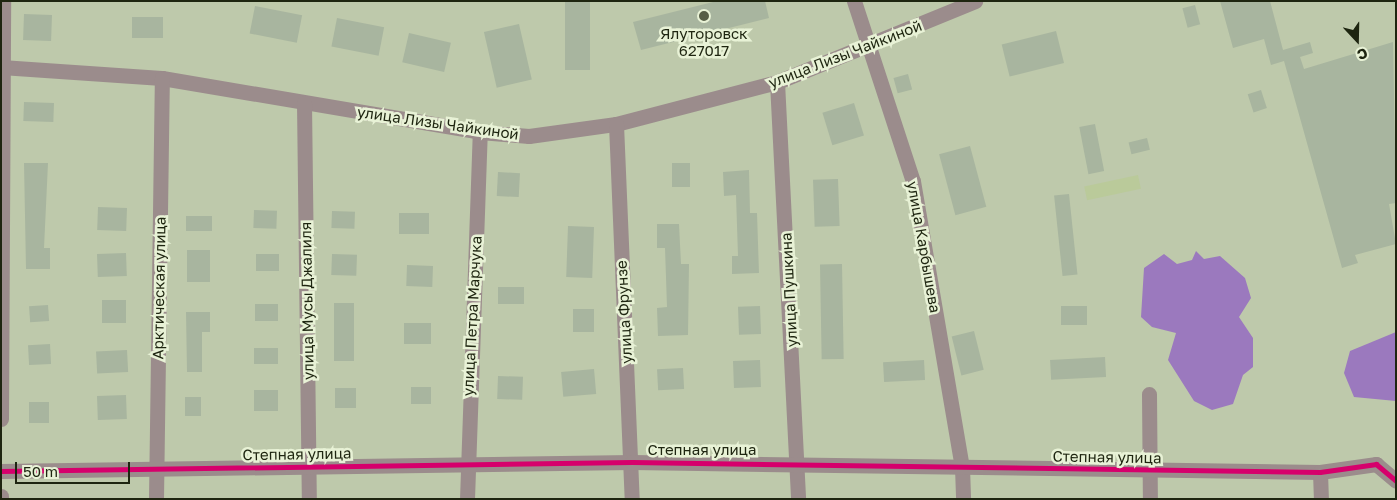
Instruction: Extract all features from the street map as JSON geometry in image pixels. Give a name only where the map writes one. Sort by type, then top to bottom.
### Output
[{"type":"street","points":[[1,419],[2,1]]},
{"type":"street","name":"улица Карбышева","points":[[854,1],[866,47],[913,181],[962,468],[963,499]]},
{"type":"street","name":"улица Лизы Чайкиной","points":[[3,67],[162,78],[480,132],[530,136],[616,124],[777,82],[975,1]]},
{"type":"street","name":"Арктическая улица","points":[[156,499],[162,78]]},
{"type":"street","name":"улица Пушкина","points":[[777,82],[798,463],[798,499]]},
{"type":"street","name":"улица Мусы Джалиля","points":[[304,103],[309,499]]},
{"type":"street","name":"улица Фрунзе","points":[[616,124],[632,462],[632,499]]},
{"type":"street","name":"улица Петра Марчука","points":[[467,499],[465,466],[480,132]]},
{"type":"street","points":[[1149,394],[1150,499]]},
{"type":"street","name":"Степная улица","points":[[1,471],[465,466],[632,462],[1320,472],[1376,464],[1396,481]]},
{"type":"street","points":[[1320,472],[1321,499]]},
{"type":"shaded area","points":[[1138,175],[1141,189],[1087,200],[1084,186]]},
{"type":"shaded area","points":[[1196,251],[1204,259],[1220,256],[1245,278],[1251,298],[1239,317],[1253,338],[1253,367],[1243,375],[1233,404],[1212,410],[1194,401],[1168,360],[1176,333],[1152,327],[1141,317],[1144,268],[1164,254],[1177,264],[1192,260]]},
{"type":"shaded area","points":[[1396,332],[1396,401],[1354,397],[1344,373],[1350,351]]},
{"type":"building","points":[[565,1],[590,1],[590,70],[565,70]]},
{"type":"building","points":[[717,1],[765,1],[769,18],[641,50],[633,22]]},
{"type":"building","points":[[1220,1],[1270,1],[1283,50],[1310,42],[1313,53],[1300,57],[1304,69],[1393,42],[1396,203],[1389,204],[1396,244],[1355,255],[1358,263],[1342,268],[1284,61],[1271,65],[1264,39],[1233,48]]},
{"type":"building","points":[[1195,5],[1200,24],[1188,28],[1182,8]]},
{"type":"building","points":[[255,6],[302,15],[297,43],[250,33]]},
{"type":"building","points":[[24,14],[52,15],[51,41],[23,40]]},
{"type":"building","points":[[132,17],[163,17],[163,38],[132,38]]},
{"type":"building","points":[[337,18],[384,27],[379,56],[331,46]]},
{"type":"building","points":[[519,24],[532,80],[497,88],[484,32]]},
{"type":"building","points":[[1056,31],[1064,63],[1010,77],[1002,45]]},
{"type":"building","points":[[409,33],[451,43],[444,72],[402,62]]},
{"type":"building","points":[[908,74],[912,89],[898,93],[894,78]]},
{"type":"building","points":[[1261,90],[1267,108],[1254,112],[1248,94]]},
{"type":"building","points":[[24,102],[54,103],[53,122],[23,121]]},
{"type":"building","points":[[854,103],[864,136],[832,145],[822,113]]},
{"type":"building","points":[[1095,124],[1104,171],[1088,174],[1079,127]]},
{"type":"building","points":[[1147,138],[1150,150],[1131,154],[1129,143]]},
{"type":"building","points":[[970,146],[986,207],[955,215],[939,154]]},
{"type":"building","points":[[24,163],[48,163],[44,248],[50,248],[50,269],[26,269]]},
{"type":"building","points":[[672,163],[690,163],[690,187],[672,187]]},
{"type":"building","points":[[749,170],[750,213],[757,213],[759,273],[732,274],[732,256],[738,256],[736,195],[724,196],[723,172]]},
{"type":"building","points":[[498,172],[520,173],[519,197],[497,196]]},
{"type":"building","points":[[838,179],[840,226],[815,227],[813,180]]},
{"type":"building","points":[[1069,194],[1077,275],[1063,276],[1054,196]]},
{"type":"building","points":[[98,207],[127,208],[126,231],[97,230]]},
{"type":"building","points":[[254,210],[277,211],[276,229],[253,228]]},
{"type":"building","points":[[332,211],[355,212],[354,229],[331,228]]},
{"type":"building","points":[[399,213],[429,213],[429,234],[399,234]]},
{"type":"building","points":[[186,216],[212,216],[212,231],[186,231]]},
{"type":"building","points":[[657,224],[679,224],[681,264],[689,264],[688,335],[658,336],[657,308],[667,307],[665,248],[657,248]]},
{"type":"building","points":[[568,226],[594,227],[592,278],[566,277]]},
{"type":"building","points":[[187,250],[210,250],[210,282],[187,282]]},
{"type":"building","points":[[126,253],[127,276],[98,277],[97,254]]},
{"type":"building","points":[[256,254],[279,254],[279,271],[256,271]]},
{"type":"building","points":[[332,254],[357,255],[356,276],[331,275]]},
{"type":"building","points":[[820,264],[842,264],[844,359],[822,359]]},
{"type":"building","points":[[407,265],[433,266],[432,287],[406,286]]},
{"type":"building","points":[[498,287],[524,287],[524,304],[498,304]]},
{"type":"building","points":[[102,300],[126,300],[126,323],[102,323]]},
{"type":"building","points":[[334,303],[354,303],[354,361],[334,361]]},
{"type":"building","points":[[255,304],[278,304],[278,321],[255,321]]},
{"type":"building","points":[[48,305],[49,321],[30,322],[29,306]]},
{"type":"building","points":[[760,306],[761,334],[739,335],[738,307]]},
{"type":"building","points":[[1061,306],[1087,306],[1087,325],[1061,325]]},
{"type":"building","points":[[573,309],[594,309],[594,332],[573,332]]},
{"type":"building","points":[[186,312],[210,312],[210,332],[202,332],[202,372],[187,372]]},
{"type":"building","points":[[404,323],[431,323],[431,344],[404,344]]},
{"type":"building","points":[[974,331],[984,370],[961,375],[952,337]]},
{"type":"building","points":[[50,344],[51,364],[29,365],[28,345]]},
{"type":"building","points":[[254,348],[278,348],[278,364],[254,364]]},
{"type":"building","points":[[127,350],[128,372],[97,374],[96,352]]},
{"type":"building","points":[[1105,357],[1106,377],[1051,380],[1050,360]]},
{"type":"building","points":[[760,360],[761,387],[734,388],[733,361]]},
{"type":"building","points":[[924,360],[925,380],[884,382],[883,362]]},
{"type":"building","points":[[683,368],[684,389],[658,390],[657,369]]},
{"type":"building","points":[[594,369],[596,394],[563,397],[561,372]]},
{"type":"building","points":[[498,376],[523,377],[522,400],[497,399]]},
{"type":"building","points":[[411,387],[431,387],[431,404],[411,404]]},
{"type":"building","points":[[335,388],[356,388],[356,408],[335,408]]},
{"type":"building","points":[[254,390],[278,390],[278,411],[254,411]]},
{"type":"building","points":[[126,395],[127,419],[98,420],[97,396]]},
{"type":"building","points":[[185,397],[201,397],[201,416],[185,416]]},
{"type":"building","points":[[29,402],[49,402],[49,423],[29,423]]},
{"type":"cycle path","points":[[1,471],[632,462],[1320,472],[1376,464],[1396,481]]},
{"type":"place","name":"Ялуторовск 627017","points":[[704,16]]}]
